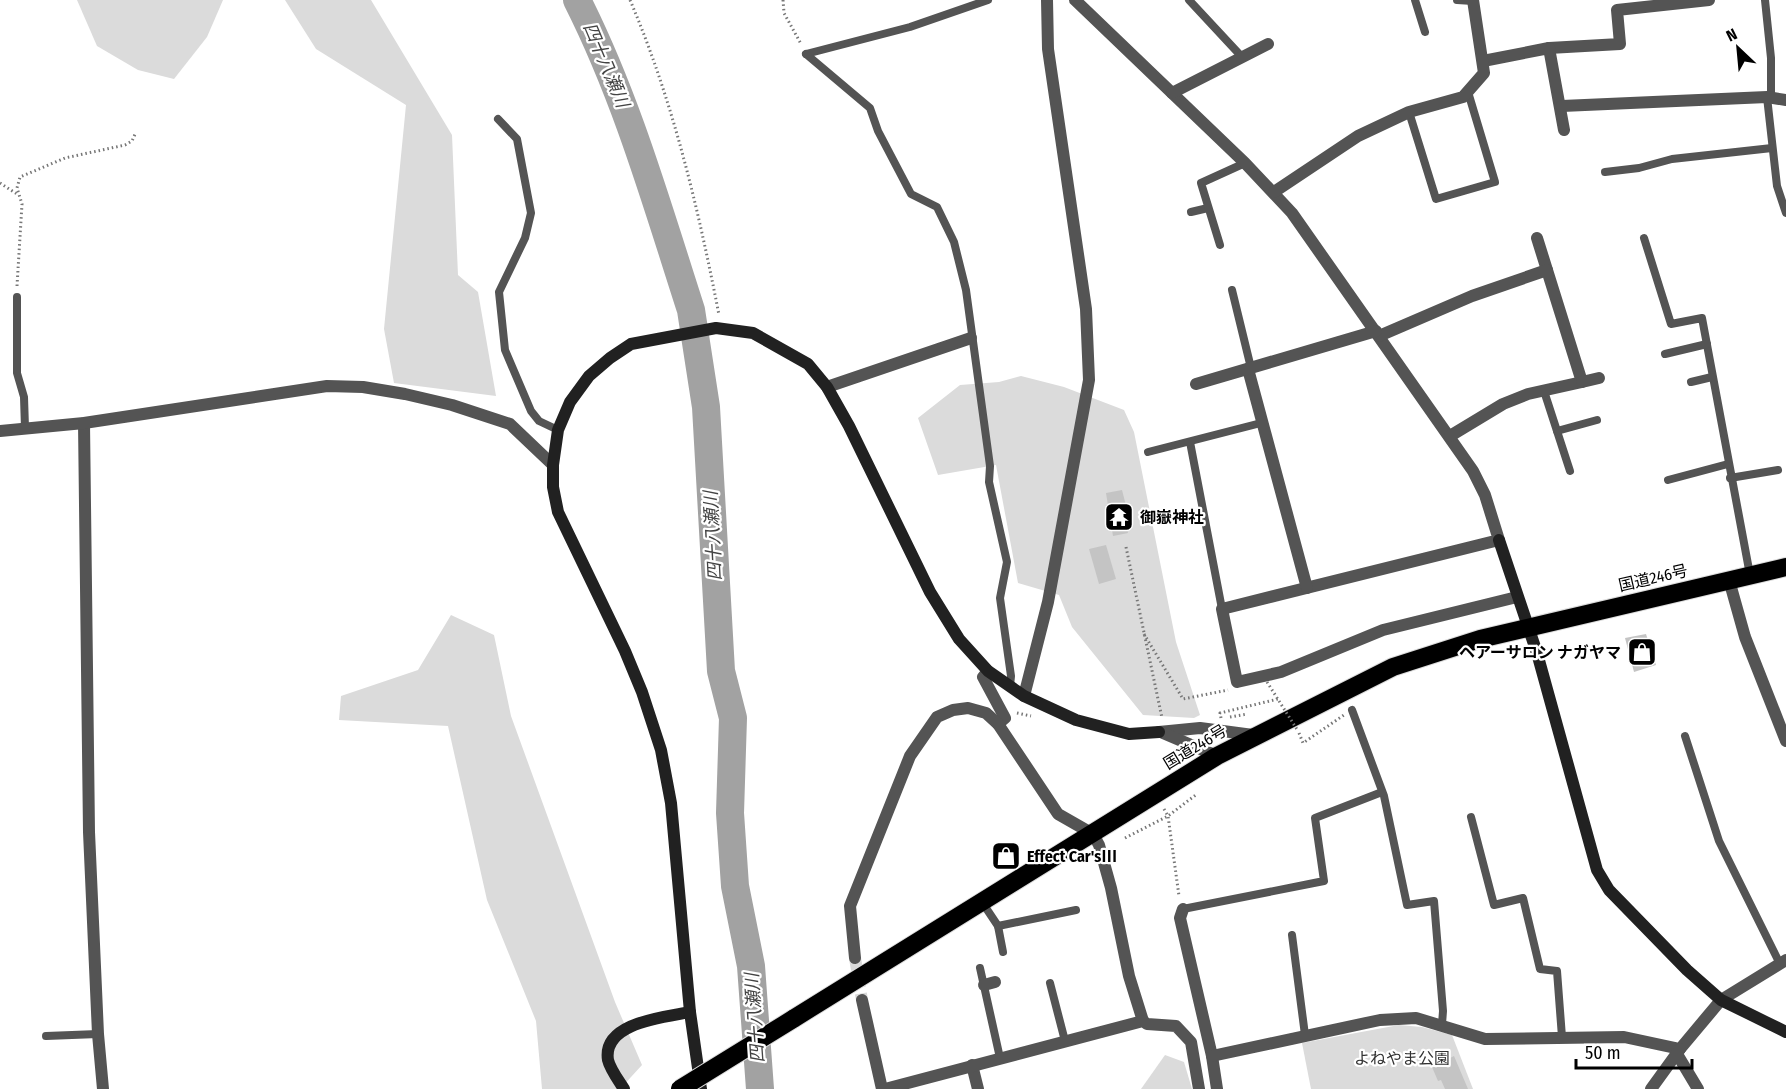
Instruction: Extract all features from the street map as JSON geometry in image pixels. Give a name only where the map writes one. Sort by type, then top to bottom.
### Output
[{"type":"highway","name":"国道246号","points":[[680,1089],[1217,756],[1253,735],[1392,667],[1469,642],[1786,567]]},
{"type":"street","points":[[1023,696],[1048,602],[1089,380],[1086,309],[1048,49],[1047,0]]},
{"type":"street","points":[[1075,0],[1274,192],[1378,333],[1450,436],[1485,495],[1528,629],[1597,870],[1609,890],[1687,970],[1721,1000],[1786,1032]]},
{"type":"street","points":[[1483,61],[1549,48],[1620,44],[1617,10],[1709,0]]},
{"type":"street","points":[[1274,192],[1358,136],[1409,112],[1463,97],[1484,73],[1473,1]]},
{"type":"street","points":[[1172,93],[1268,44]]},
{"type":"street","points":[[1549,48],[1562,106],[1564,130]]},
{"type":"street","points":[[1562,106],[1769,97],[1786,100]]},
{"type":"street","points":[[1537,238],[1582,382]]},
{"type":"street","points":[[1196,384],[1378,333],[1472,296],[1547,270]]},
{"type":"street","points":[[701,1089],[690,1012],[671,803],[661,750],[642,692],[625,651],[558,512],[553,487],[553,465],[558,430],[570,402],[589,376],[631,344],[719,328],[753,333],[808,364],[827,387],[849,426],[930,592],[959,639],[988,671],[1023,696],[1100,728],[1129,734],[1200,728],[1253,735]]},
{"type":"street","points":[[827,387],[970,338]]},
{"type":"street","points":[[1250,368],[1261,423],[1307,588]]},
{"type":"street","points":[[1450,436],[1503,404],[1544,391],[1599,378]]},
{"type":"street","points":[[0,431],[84,423],[327,386],[363,387],[452,405],[510,424],[553,465]]},
{"type":"street","points":[[84,423],[88,809],[98,1034],[103,1089]]},
{"type":"street","points":[[1499,540],[1222,609],[1238,682],[1281,672],[1383,630],[1517,597]]},
{"type":"street","points":[[1729,580],[1745,637],[1786,741]]},
{"type":"street","points":[[988,671],[983,677],[1005,718],[998,724]]},
{"type":"street","points":[[855,958],[850,906],[910,756],[937,717],[953,710],[968,708],[986,713],[998,724],[1058,814],[1093,834],[1106,869],[1118,931],[1143,1021],[1147,1024],[1176,1026],[1191,1042],[1199,1089]]},
{"type":"street","points":[[1162,732],[1217,756]]},
{"type":"street","points":[[1183,909],[1180,918],[1212,1056],[1217,1089]]},
{"type":"street","points":[[1651,1089],[1678,1051],[1721,1000],[1783,962]]},
{"type":"street","points":[[862,1000],[883,1089],[1143,1021]]},
{"type":"street","points":[[624,1089],[608,1059],[610,1046],[622,1030],[642,1022],[690,1012]]},
{"type":"street","points":[[1212,1056],[1380,1020],[1416,1018],[1442,1024],[1470,1036],[1485,1039],[1624,1037],[1678,1051],[1698,1089]]},
{"type":"street","points":[[972,1065],[978,1089]]},
{"type":"lane","points":[[806,54],[910,27],[988,0]]},
{"type":"lane","points":[[1189,0],[1242,57]]},
{"type":"lane","points":[[1415,0],[1425,32]]},
{"type":"lane","points":[[1457,0],[1473,1]]},
{"type":"lane","points":[[1765,0],[1771,58],[1769,97],[1772,147],[1777,186],[1786,213]]},
{"type":"lane","points":[[806,54],[870,108],[878,131],[911,194],[938,207],[954,242],[966,290],[970,338],[990,466],[989,482],[1007,562],[1000,598],[1005,649],[1011,676],[1010,686]]},
{"type":"lane","points":[[1409,112],[1436,199],[1495,182],[1468,92]]},
{"type":"lane","points":[[498,119],[517,139],[531,213],[525,238],[499,292],[505,350],[531,411],[538,421],[558,430]]},
{"type":"lane","points":[[1605,172],[1639,168],[1672,159],[1772,147]]},
{"type":"lane","points":[[1220,245],[1201,183],[1245,163]]},
{"type":"lane","points":[[1191,212],[1208,208]]},
{"type":"lane","points":[[1644,238],[1671,324],[1702,318],[1730,478],[1750,575]]},
{"type":"lane","points":[[1232,290],[1250,368]]},
{"type":"lane","points":[[16,297],[17,373],[24,397],[25,428]]},
{"type":"lane","points":[[1665,354],[1707,344]]},
{"type":"lane","points":[[1691,382],[1712,377]]},
{"type":"lane","points":[[1544,391],[1570,471]]},
{"type":"lane","points":[[1557,431],[1597,420]]},
{"type":"lane","points":[[1148,452],[1261,423]]},
{"type":"lane","points":[[1190,442],[1222,609]]},
{"type":"lane","points":[[1668,480],[1728,465]]},
{"type":"lane","points":[[1730,478],[1778,470]]},
{"type":"lane","points":[[1352,710],[1382,792],[1407,905],[1434,901],[1443,1011],[1442,1024]]},
{"type":"lane","points":[[1685,736],[1719,841],[1783,962]]},
{"type":"lane","points":[[1183,909],[1324,881],[1315,818],[1382,792]]},
{"type":"lane","points":[[1471,817],[1494,906],[1523,898],[1540,969],[1557,971],[1562,1037]]},
{"type":"lane","points":[[982,902],[998,926],[1004,952]]},
{"type":"lane","points":[[998,926],[1076,910]]},
{"type":"lane","points":[[1292,935],[1305,1035]]},
{"type":"lane","points":[[980,968],[989,983],[1000,1058]]},
{"type":"lane","points":[[1050,983],[1065,1041]]},
{"type":"lane","points":[[46,1036],[98,1034]]},
{"type":"path","points":[[630,0],[656,66],[686,164],[719,328]]},
{"type":"path","points":[[783,0],[784,13],[806,54]]},
{"type":"path","points":[[17,194],[20,177],[65,158],[125,145],[132,141],[136,132]]},
{"type":"path","points":[[0,183],[17,194],[22,204],[16,297]]},
{"type":"path","points":[[1126,547],[1162,732]]},
{"type":"path","points":[[1144,634],[1183,699],[1235,689]]},
{"type":"path","points":[[1256,685],[1267,682],[1303,743],[1352,710]]},
{"type":"path","points":[[1220,713],[1278,699]]},
{"type":"path","points":[[1222,719],[1247,714]]},
{"type":"path","points":[[1125,838],[1168,816],[1197,794]]},
{"type":"path","points":[[1162,806],[1168,816],[1183,909]]},
{"type":"green space","points":[[77,0],[223,0],[207,37],[174,79],[138,70],[97,46]]},
{"type":"green space","points":[[285,0],[371,0],[452,135],[458,275],[478,292],[496,396],[394,383],[384,329],[406,105],[316,49]]},
{"type":"green space","points":[[1021,376],[1064,387],[1124,410],[1134,432],[1176,642],[1200,715],[1194,718],[1143,715],[1072,627],[1059,595],[1018,583],[996,465],[938,475],[918,418],[960,385],[999,382]]},
{"type":"green space","points":[[451,615],[494,635],[511,716],[615,1002],[642,1065],[620,1089],[542,1089],[536,1021],[487,900],[448,726],[339,720],[341,696],[418,670]]},
{"type":"green space","name":"よねやま公園","points":[[1399,1025],[1422,1027],[1452,1035],[1473,1089],[1311,1089],[1302,1043]]},
{"type":"green space","points":[[1165,1055],[1184,1062],[1192,1089],[1141,1089]]},
{"type":"building","name":"御嶽神社","points":[[1122,490],[1132,529],[1127,530],[1128,533],[1113,536],[1106,493]]},
{"type":"building","points":[[1106,545],[1116,579],[1099,584],[1089,549]]},
{"type":"building","points":[[1646,634],[1656,665],[1634,672],[1625,638]]},
{"type":"building","points":[[1454,1056],[1468,1089],[1445,1089],[1441,1080],[1438,1081],[1432,1067]]},
{"type":"waterway","name":"四十八瀬川","points":[[577,0],[595,37],[626,114],[691,310],[706,407],[721,671],[733,718],[730,813],[735,886],[751,966],[760,1089]]},
{"type":"tunnel","points":[[855,958],[862,1000]]},
{"type":"place","name":"御嶽神社","points":[[1119,517]]},
{"type":"place","name":"ヘアーサロン ナガヤマ","points":[[1642,652]]},
{"type":"place","name":"Effect Car'sⅢ","points":[[1006,856]]}]
